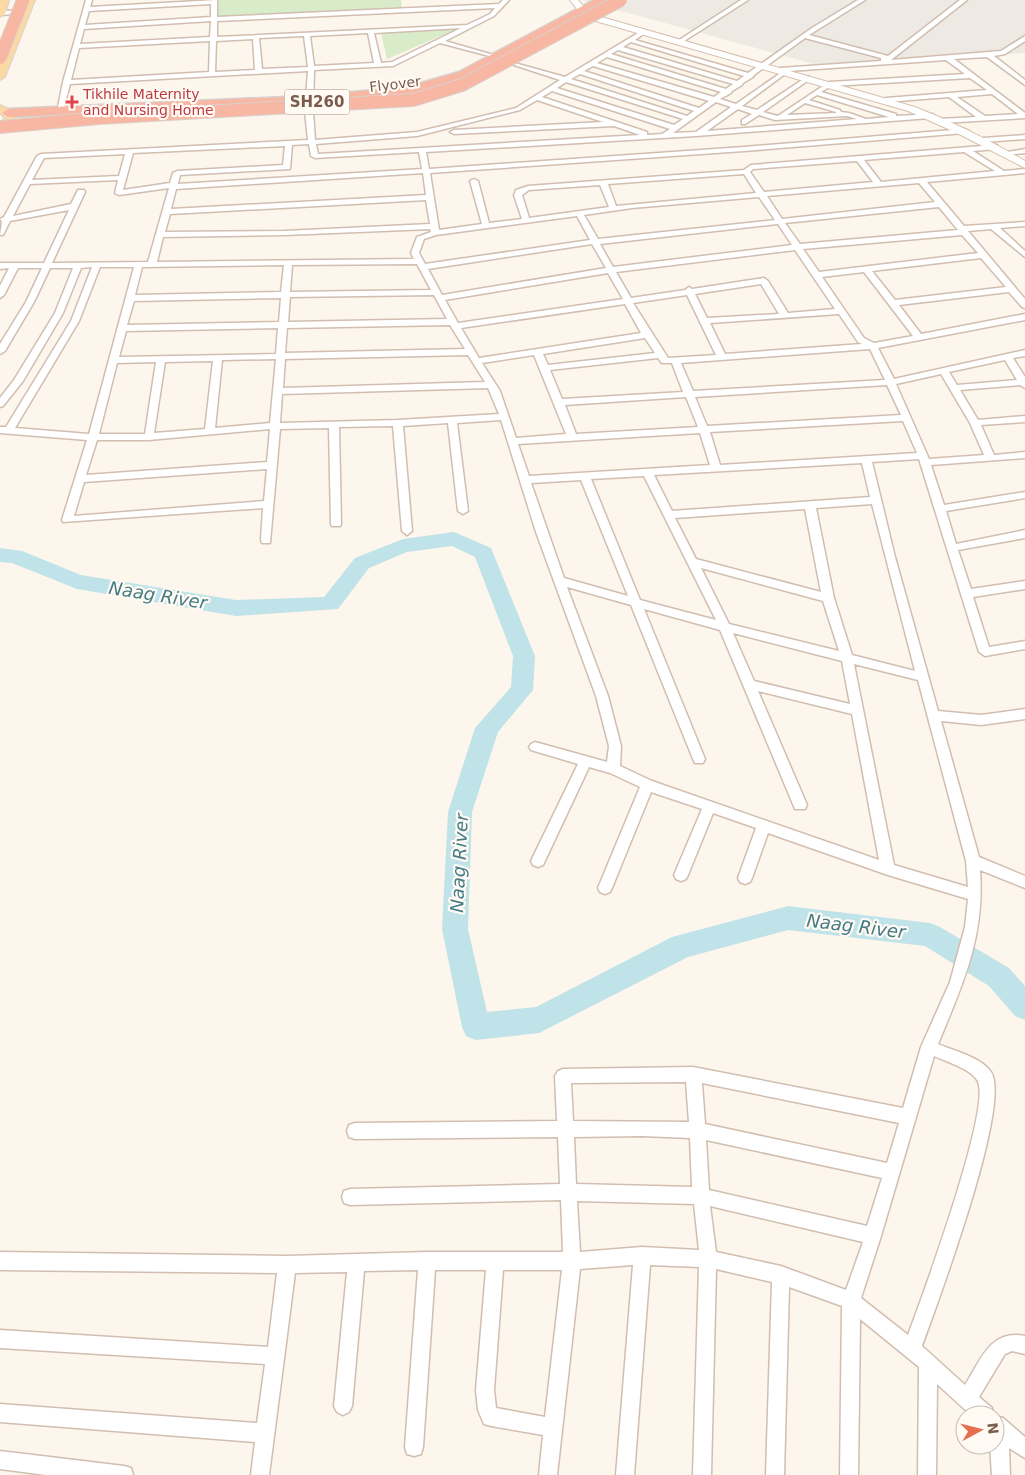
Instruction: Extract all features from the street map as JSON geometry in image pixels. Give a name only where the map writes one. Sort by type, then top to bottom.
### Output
[{"type":"highway","points":[[0,36],[15,0]]},
{"type":"highway","points":[[0,58],[23,0]]},
{"type":"highway","name":"SH260","points":[[1,120],[59,111],[310,105],[408,91],[463,75],[495,57],[586,16],[602,0]]},
{"type":"highway","name":"Flyover","points":[[1,120],[25,117],[279,105],[409,95],[453,83],[610,0]]},
{"type":"highway","name":"Flyover","points":[[1,120],[80,120],[413,100],[462,85],[621,0]]},
{"type":"highway","points":[[1,120],[310,105],[368,108],[423,100],[470,87],[513,63],[586,16],[629,0]]},
{"type":"main road","points":[[0,13],[4,0]]},
{"type":"main road","points":[[0,77],[30,0]]},
{"type":"street","points":[[59,111],[89,0]]},
{"type":"street","points":[[405,0],[407,10],[406,29]]},
{"type":"street","points":[[566,0],[586,16],[886,100],[965,131],[1025,165]]},
{"type":"street","points":[[574,0],[586,16]]},
{"type":"street","points":[[679,42],[745,0]]},
{"type":"street","points":[[663,136],[740,84],[804,36],[862,0]]},
{"type":"street","points":[[884,62],[964,0]]},
{"type":"street","points":[[87,9],[214,1],[212,75]]},
{"type":"street","points":[[82,27],[504,3]]},
{"type":"street","points":[[66,82],[393,64],[492,15],[504,3]]},
{"type":"street","points":[[0,13],[26,12]]},
{"type":"street","points":[[77,46],[469,26]]},
{"type":"street","points":[[371,31],[378,65]]},
{"type":"street","points":[[420,134],[518,109],[554,89],[643,32]]},
{"type":"street","points":[[0,36],[17,34]]},
{"type":"street","points":[[307,34],[311,68],[312,142],[315,156],[422,150],[606,149],[651,137],[734,130],[783,137],[868,121],[930,116]]},
{"type":"street","points":[[256,36],[259,72]]},
{"type":"street","points":[[804,36],[885,57],[884,62]]},
{"type":"street","points":[[696,134],[738,106],[783,71],[1004,53],[1019,47],[1025,38]]},
{"type":"street","points":[[630,40],[751,76]]},
{"type":"street","points":[[439,41],[495,57]]},
{"type":"street","points":[[618,48],[740,84]]},
{"type":"street","points":[[988,55],[1025,83]]},
{"type":"street","points":[[607,56],[728,92]]},
{"type":"street","points":[[948,58],[1025,116]]},
{"type":"street","points":[[513,63],[689,119]]},
{"type":"street","points":[[594,64],[775,118],[805,101],[829,84],[971,76]]},
{"type":"street","points":[[581,72],[701,111]]},
{"type":"street","points":[[734,130],[808,78]]},
{"type":"street","points":[[554,89],[675,128]]},
{"type":"street","points":[[886,100],[993,92]]},
{"type":"street","points":[[816,93],[901,118]]},
{"type":"street","points":[[952,96],[984,119]]},
{"type":"street","points":[[538,98],[651,137]]},
{"type":"street","points":[[805,101],[868,121]]},
{"type":"street","points":[[745,122],[775,118],[847,114]]},
{"type":"street","points":[[942,121],[1025,116]]},
{"type":"street","points":[[0,233],[4,219],[28,182],[41,156],[614,124]]},
{"type":"street","points":[[130,151],[119,193],[174,186],[426,171],[606,149],[783,137],[965,131]]},
{"type":"street","points":[[980,140],[1025,137]]},
{"type":"street","points":[[152,264],[177,173],[287,166],[289,143]]},
{"type":"street","points":[[526,220],[518,195],[519,192],[528,188],[746,172],[751,167],[994,146]]},
{"type":"street","points":[[965,149],[1003,172]]},
{"type":"street","points":[[422,150],[435,229]]},
{"type":"street","points":[[1005,153],[1025,151]]},
{"type":"street","points":[[859,158],[878,183]]},
{"type":"street","points":[[160,235],[435,229],[486,226],[613,208],[1025,171]]},
{"type":"street","points":[[746,172],[759,194],[861,340],[873,346],[891,382],[924,459],[985,652],[1025,645]]},
{"type":"street","points":[[28,182],[122,178]]},
{"type":"street","points":[[920,179],[1025,305]]},
{"type":"street","points":[[474,181],[486,226]]},
{"type":"street","points":[[603,182],[613,208]]},
{"type":"street","points":[[0,351],[30,302],[81,192]]},
{"type":"street","points":[[166,212],[430,197]]},
{"type":"street","points":[[0,266],[288,263],[420,264],[778,220],[941,204]]},
{"type":"street","points":[[4,219],[75,206]]},
{"type":"street","points":[[579,213],[647,334],[665,361],[873,346],[1025,317]]},
{"type":"street","points":[[130,298],[285,294],[438,295],[611,270],[797,247],[1025,224]]},
{"type":"street","points":[[993,226],[1025,255]]},
{"type":"street","points":[[435,229],[420,237],[415,253],[454,324],[492,385],[505,417],[559,581],[602,696],[615,746],[613,768]]},
{"type":"street","points":[[816,275],[984,255]]},
{"type":"street","points":[[266,540],[288,263]]},
{"type":"street","points":[[97,264],[75,321],[5,430],[93,437],[149,437],[275,426],[398,423],[505,417]]},
{"type":"street","points":[[139,264],[93,437],[67,520],[269,504]]},
{"type":"street","points":[[0,295],[15,265]]},
{"type":"street","points":[[0,404],[18,381],[59,314],[78,265]]},
{"type":"street","points":[[866,269],[919,338]]},
{"type":"street","points":[[122,328],[283,324],[454,324],[688,290],[764,281],[785,316]]},
{"type":"street","points":[[893,303],[1012,289]]},
{"type":"street","points":[[688,290],[722,357]]},
{"type":"street","points":[[704,321],[841,310]]},
{"type":"street","points":[[114,360],[474,356],[537,351],[647,334]]},
{"type":"street","points":[[537,351],[546,368],[572,437]]},
{"type":"street","points":[[558,402],[891,382],[1025,353]]},
{"type":"street","points":[[546,368],[660,355]]},
{"type":"street","points":[[955,388],[1024,384],[1007,356]]},
{"type":"street","points":[[210,432],[218,358]]},
{"type":"street","points":[[149,437],[160,359]]},
{"type":"street","points":[[675,360],[704,430],[716,468]]},
{"type":"street","points":[[944,371],[975,422],[990,458]]},
{"type":"street","points":[[278,391],[492,385]]},
{"type":"street","points":[[513,441],[907,418]]},
{"type":"street","points":[[975,422],[1025,418]]},
{"type":"street","points":[[452,420],[463,511]]},
{"type":"street","points":[[398,423],[407,531]]},
{"type":"street","points":[[334,425],[336,524]]},
{"type":"street","points":[[525,480],[866,460],[990,458],[1025,455]]},
{"type":"street","points":[[849,1475],[851,1301],[873,1236],[907,1117],[930,1047],[957,982],[972,927],[975,895],[974,861],[890,557],[866,460]]},
{"type":"street","points":[[80,479],[272,465]]},
{"type":"street","points":[[647,472],[725,627],[800,805]]},
{"type":"street","points":[[584,476],[699,759]]},
{"type":"street","points":[[940,509],[1025,495]]},
{"type":"street","points":[[668,515],[877,500]]},
{"type":"street","points":[[810,505],[828,598],[847,658],[888,869]]},
{"type":"street","points":[[952,548],[1025,534]]},
{"type":"street","points":[[693,562],[828,598]]},
{"type":"street","points":[[559,581],[725,627],[923,677]]},
{"type":"street","points":[[967,594],[1025,585]]},
{"type":"street","points":[[749,684],[858,711]]},
{"type":"street","points":[[933,715],[982,720],[1025,714]]},
{"type":"street","points":[[534,747],[613,768],[647,786],[888,869],[975,895]]},
{"type":"street","points":[[538,861],[586,761]]},
{"type":"street","points":[[605,888],[647,786]]},
{"type":"street","points":[[681,875],[709,807]]},
{"type":"street","points":[[744,878],[764,826]]},
{"type":"street","points":[[974,861],[1025,882]]},
{"type":"street","points":[[912,1349],[955,1225],[977,1149],[989,1088],[985,1077],[973,1068],[930,1047]]},
{"type":"street","points":[[548,1475],[572,1261],[563,1076],[693,1074],[907,1117]]},
{"type":"street","points":[[693,1074],[701,1196],[708,1259],[702,1475]]},
{"type":"street","points":[[355,1131],[642,1128],[698,1130],[891,1172]]},
{"type":"street","points":[[350,1197],[568,1192],[701,1196],[873,1236]]},
{"type":"street","points":[[625,1475],[642,1256]]},
{"type":"street","points":[[0,1261],[287,1265],[427,1261],[572,1261],[642,1256],[708,1259],[781,1275],[851,1301],[912,1349],[928,1366],[974,1405]]},
{"type":"street","points":[[414,1447],[427,1261]]},
{"type":"street","points":[[495,1261],[485,1390],[487,1410],[492,1417],[552,1426]]},
{"type":"street","points":[[343,1406],[356,1263]]},
{"type":"street","points":[[260,1475],[287,1265]]},
{"type":"street","points":[[774,1475],[781,1275]]},
{"type":"street","points":[[0,1339],[276,1356]]},
{"type":"street","points":[[967,1399],[999,1348],[1011,1342],[1025,1345]]},
{"type":"street","points":[[927,1475],[928,1366]]},
{"type":"street","points":[[0,1413],[265,1433]]},
{"type":"street","points":[[1005,1433],[1025,1450]]},
{"type":"street","points":[[999,1455],[1001,1475]]},
{"type":"street","points":[[0,1460],[124,1475]]},
{"type":"shaded area","points":[[581,0],[1025,0],[1025,53],[825,67]]},
{"type":"green space","points":[[218,0],[401,0],[402,7],[218,17]]},
{"type":"green space","points":[[457,29],[387,59],[381,33]]},
{"type":"waterway","name":"Naag River","points":[[0,555],[15,556],[77,582],[236,608],[330,604],[362,563],[403,546],[454,539],[484,553],[524,656],[522,690],[487,728],[460,812],[455,929],[476,1027],[539,1020],[682,946],[788,918],[930,935],[999,977],[1025,1007]]},
{"type":"place","name":"Tikhile Maternity and Nursing Home","points":[[72,102]]}]
